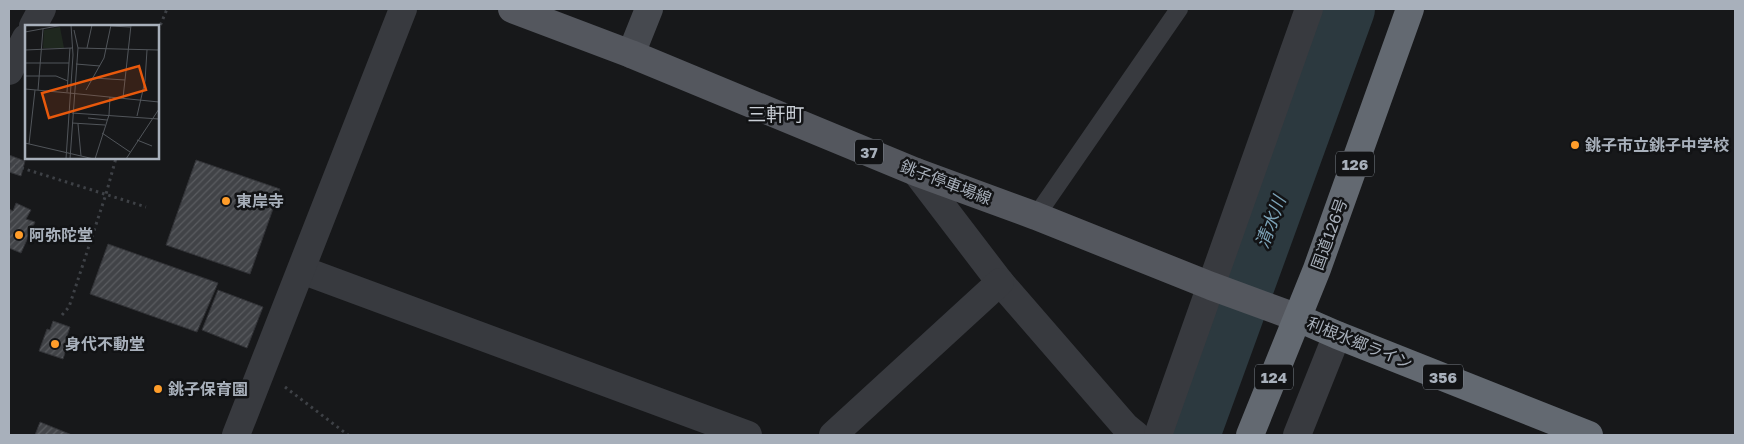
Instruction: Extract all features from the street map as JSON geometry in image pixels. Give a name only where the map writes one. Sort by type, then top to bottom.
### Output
[{"type":"highway","name":"国道126号","points":[[1298,318],[1410,9]]},
{"type":"highway","name":"利根水郷ライン","points":[[1298,318],[1589,435]]},
{"type":"highway","name":"124","points":[[1250,435],[1298,318]]},
{"type":"main road","name":"銚子停車場線","points":[[512,9],[631,54],[916,172],[1036,216],[1211,286],[1298,318]]},
{"type":"street","points":[[34,25],[42,9]]},
{"type":"street","points":[[236,435],[404,9]]},
{"type":"street","points":[[631,54],[649,9]]},
{"type":"street","points":[[1158,435],[1309,9]]},
{"type":"street","points":[[9,71],[25,40]]},
{"type":"street","points":[[916,172],[1000,282],[1125,426],[1136,435]]},
{"type":"street","points":[[302,270],[748,435]]},
{"type":"street","points":[[833,435],[1000,282]]},
{"type":"street","points":[[1297,435],[1337,335]]},
{"type":"lane","points":[[1036,216],[1178,9]]},
{"type":"path","points":[[159,28],[167,9]]},
{"type":"path","points":[[62,315],[69,307],[116,159]]},
{"type":"path","points":[[9,164],[146,207]]},
{"type":"path","points":[[263,370],[346,434]]},
{"type":"building","points":[[9,155],[25,161],[21,176],[9,172]]},
{"type":"building","points":[[196,160],[280,189],[250,274],[166,245]]},
{"type":"building","name":"阿弥陀堂","points":[[16,203],[31,210],[26,219],[35,222],[21,253],[9,248],[9,209],[13,211]]},
{"type":"building","points":[[108,244],[218,283],[197,332],[90,294]]},
{"type":"building","points":[[218,290],[263,307],[247,348],[202,330]]},
{"type":"building","name":"身代不動堂","points":[[53,321],[70,327],[67,336],[70,337],[63,359],[39,351],[47,329],[50,330]]},
{"type":"building","points":[[40,422],[72,435],[35,435]]},
{"type":"waterway","name":"清水川","points":[[1192,435],[1347,9]]},
{"type":"place","name":"銚子市立銚子中学校","points":[[1575,145]]},
{"type":"place","name":"東岸寺","points":[[226,201]]},
{"type":"place","name":"阿弥陀堂","points":[[19,235]]},
{"type":"place","name":"身代不動堂","points":[[55,344]]},
{"type":"place","name":"銚子保育園","points":[[158,389]]},
{"type":"district","name":"三軒町","points":[[776,113]]}]
